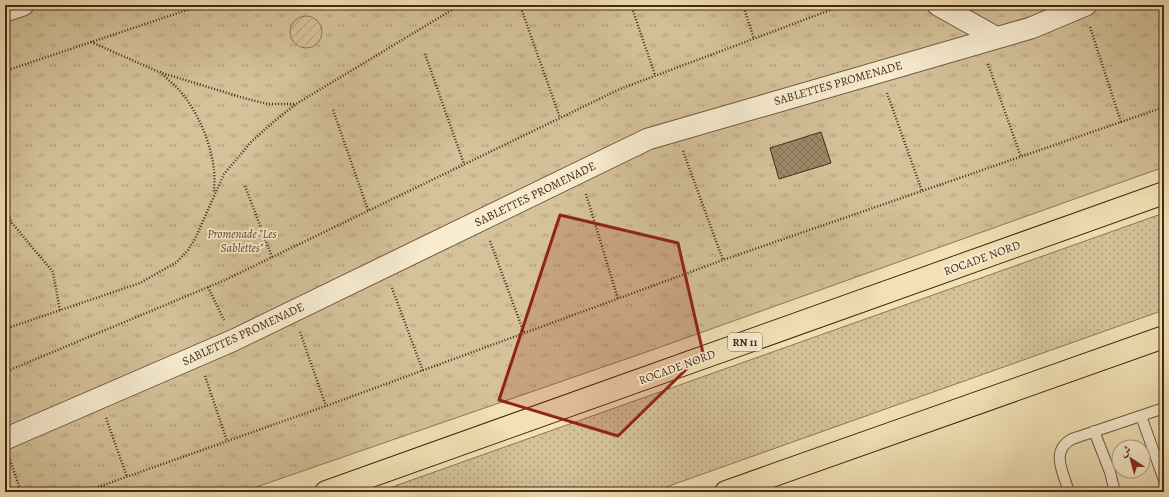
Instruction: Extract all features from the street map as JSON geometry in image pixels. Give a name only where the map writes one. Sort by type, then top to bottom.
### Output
[{"type":"highway","name":"ROCADE NORD","points":[[326,492],[1164,193]]},
{"type":"highway","points":[[726,492],[1164,337]]},
{"type":"street","points":[[5,11],[23,5]]},
{"type":"street","points":[[938,5],[989,40]]},
{"type":"street","name":"SABLETTES PROMENADE","points":[[7,447],[100,399],[198,356],[648,139],[674,130],[1031,28],[1085,6]]},
{"type":"lane","points":[[1069,492],[1059,460],[1059,453],[1062,447],[1072,438],[1164,408]]},
{"type":"lane","points":[[1141,416],[1164,480]]},
{"type":"lane","points":[[1094,431],[1110,472],[1114,492]]},
{"type":"path","points":[[5,72],[202,5]]},
{"type":"path","points":[[5,329],[140,283],[176,262],[188,250],[195,239],[224,174],[252,141],[296,104],[460,5]]},
{"type":"path","points":[[520,5],[560,118]]},
{"type":"path","points":[[631,5],[656,75]]},
{"type":"path","points":[[743,5],[754,39]]},
{"type":"path","points":[[5,372],[208,287],[620,89],[840,5]]},
{"type":"path","points":[[1085,6],[1121,122]]},
{"type":"path","points":[[989,40],[1021,157]]},
{"type":"path","points":[[91,42],[159,72],[254,101],[268,104],[296,104]]},
{"type":"path","points":[[425,54],[464,164]]},
{"type":"path","points":[[159,72],[180,91],[190,105],[200,124],[208,145],[214,170],[214,194]]},
{"type":"path","points":[[878,72],[922,191]]},
{"type":"path","points":[[84,492],[423,371],[723,260],[1164,107]]},
{"type":"path","points":[[333,110],[368,210]]},
{"type":"path","points":[[674,130],[723,260]]},
{"type":"path","points":[[579,172],[618,299]]},
{"type":"path","points":[[245,186],[272,257]]},
{"type":"path","points":[[5,206],[12,223],[53,272],[60,311]]},
{"type":"path","points":[[482,220],[524,333]]},
{"type":"path","points":[[385,267],[423,371]]},
{"type":"path","points":[[208,287],[224,320]]},
{"type":"path","points":[[292,311],[326,406]]},
{"type":"path","points":[[198,356],[227,441]]},
{"type":"path","points":[[100,399],[127,476]]},
{"type":"path","points":[[7,447],[21,492]]},
{"type":"highlighted area","points":[[560,215],[678,243],[703,353],[618,436],[499,400]]},
{"type":"green space","name":"Promenade \"Les Sablettes\"","points":[[5,5],[1164,5],[1164,167],[655,349],[242,492],[5,492]]},
{"type":"green space","points":[[306,16],[317,21],[322,32],[317,43],[306,48],[295,43],[290,32],[295,21]]},
{"type":"green space","points":[[1164,213],[1164,310],[652,492],[378,492]]},
{"type":"building","points":[[821,132],[831,163],[779,179],[770,148]]}]
